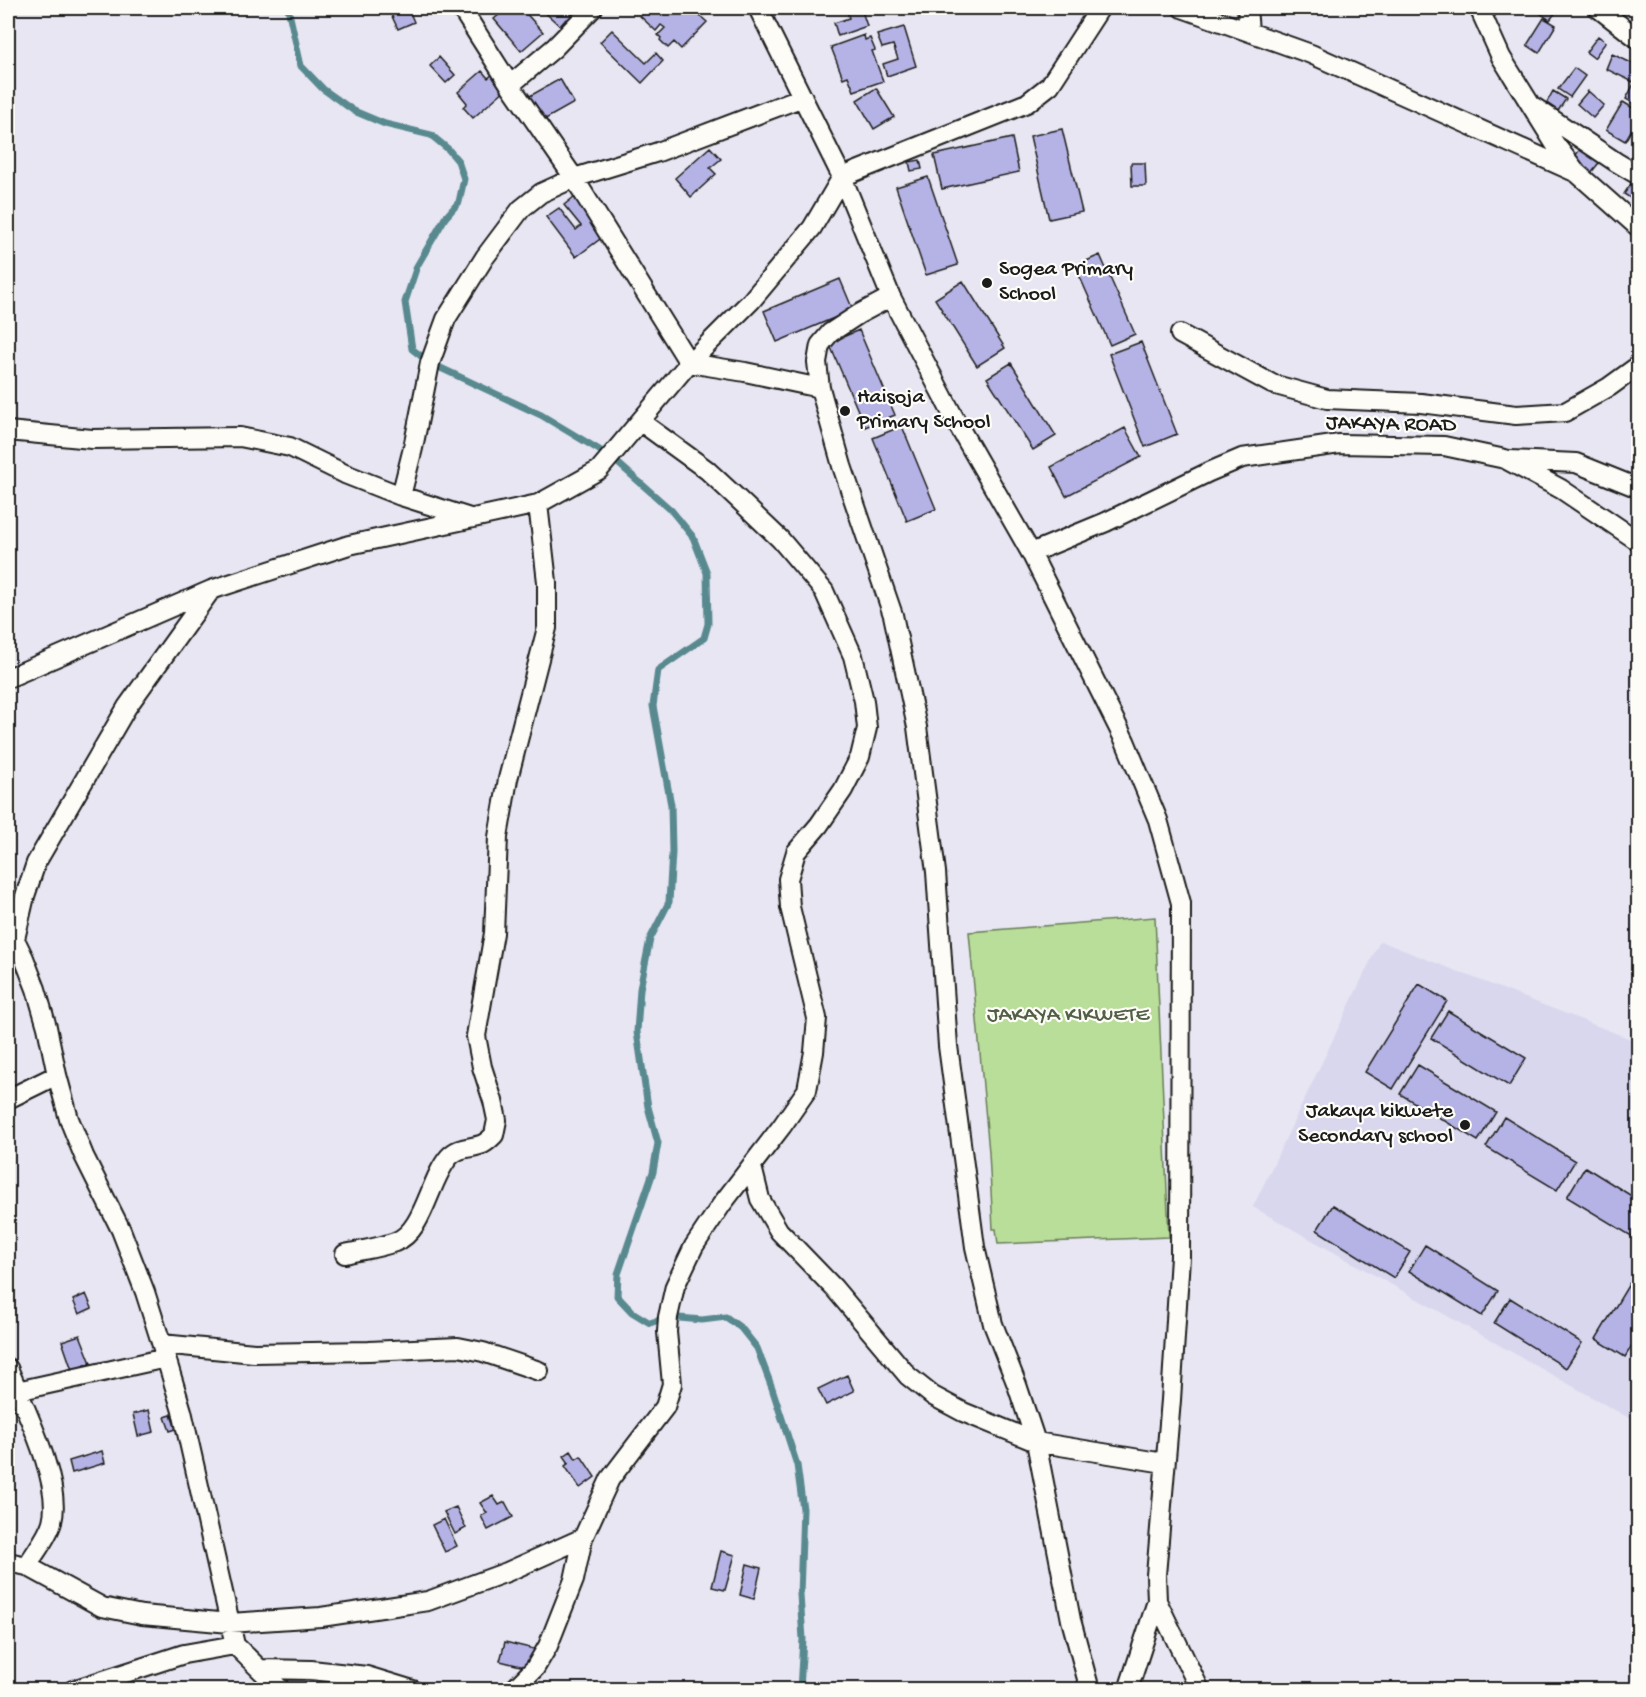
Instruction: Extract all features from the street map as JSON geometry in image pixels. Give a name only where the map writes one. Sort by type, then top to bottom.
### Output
[{"type":"street","points":[[461,8],[510,86],[574,178],[689,363],[820,388]]},
{"type":"street","points":[[510,86],[554,48],[592,8]]},
{"type":"street","points":[[758,8],[842,177],[891,297],[959,427],[1031,553],[1125,741],[1158,820],[1181,903],[1180,1257],[1170,1410],[1156,1575],[1157,1601],[1128,1689]]},
{"type":"street","points":[[8,678],[211,590],[349,545],[538,504],[599,470],[689,363],[751,301],[812,228],[842,177],[1027,103],[1050,86],[1100,8]]},
{"type":"street","points":[[1182,8],[1311,54],[1577,173]]},
{"type":"street","points":[[1247,8],[1249,31]]},
{"type":"street","points":[[1479,8],[1501,57],[1528,103],[1577,173],[1638,227]]},
{"type":"street","points":[[1598,8],[1638,39]]},
{"type":"street","points":[[401,496],[430,363],[446,319],[485,257],[521,209],[541,193],[574,178],[658,152],[803,97]]},
{"type":"street","points":[[1528,103],[1638,175]]},
{"type":"street","points":[[891,297],[830,333],[820,345],[817,363],[820,388],[842,466],[893,615],[917,727],[936,872],[948,1046],[975,1247],[993,1324],[1036,1442],[1071,1620],[1090,1689]]},
{"type":"street","points":[[1180,334],[1272,384],[1327,399],[1421,403],[1516,415],[1565,412],[1609,387],[1638,366]]},
{"type":"street","points":[[513,1689],[535,1668],[548,1646],[574,1580],[583,1538],[610,1479],[665,1407],[672,1384],[667,1332],[668,1317],[675,1286],[694,1246],[722,1204],[752,1167],[807,1090],[817,1017],[790,907],[788,879],[796,852],[831,808],[860,757],[867,728],[864,701],[853,656],[824,591],[780,539],[707,470],[641,422]]},
{"type":"street","points":[[8,431],[92,439],[240,437],[290,447],[345,474],[401,496],[471,518]]},
{"type":"street","name":"JAKAYA ROAD","points":[[1031,553],[1106,522],[1242,458],[1340,444],[1444,446],[1505,459],[1561,489],[1638,541]]},
{"type":"street","points":[[1505,459],[1576,463],[1638,488]]},
{"type":"street","points":[[345,1254],[396,1242],[408,1235],[449,1156],[463,1147],[482,1144],[494,1135],[497,1120],[476,1036],[494,933],[498,837],[508,779],[547,628],[547,582],[538,504]]},
{"type":"street","points":[[211,590],[127,707],[36,864],[11,932],[24,958],[47,1027],[69,1119],[84,1156],[121,1230],[145,1292],[164,1351],[182,1411],[235,1645],[281,1689]]},
{"type":"street","points":[[8,1099],[57,1075]]},
{"type":"street","points":[[752,1167],[760,1199],[779,1231],[834,1288],[908,1376],[933,1396],[963,1412],[1036,1442],[1164,1463]]},
{"type":"street","points":[[17,1391],[164,1351],[254,1353],[458,1347],[483,1352],[540,1371]]},
{"type":"street","points":[[8,1368],[48,1471],[55,1498],[52,1522],[27,1566]]},
{"type":"street","points":[[8,1562],[27,1566],[102,1607],[141,1614],[230,1623],[321,1617],[428,1601],[507,1572],[583,1538]]},
{"type":"street","points":[[1157,1601],[1200,1689]]},
{"type":"street","points":[[73,1689],[184,1654],[235,1645]]},
{"type":"street","points":[[261,1669],[311,1670],[367,1676],[413,1689]]},
{"type":"shaded area","name":"Jakaya kikwete Secondary school","points":[[1380,941],[1638,1042],[1638,1423],[1253,1207]]},
{"type":"green space","name":"JAKAYA KIKWETE","points":[[1155,917],[1169,1237],[998,1244],[996,1229],[993,1229],[989,1152],[969,932]]},
{"type":"building","points":[[388,8],[408,8],[414,22],[398,29]]},
{"type":"building","points":[[507,8],[521,8],[543,32],[521,51],[494,19]]},
{"type":"building","points":[[540,8],[583,8],[570,22],[566,19],[560,26]]},
{"type":"building","points":[[642,8],[691,8],[707,22],[681,49],[674,42],[668,48],[658,35],[665,28],[661,25],[656,31],[640,16],[645,11]]},
{"type":"building","points":[[846,8],[861,8],[867,26],[838,36],[834,23],[849,18]]},
{"type":"building","points":[[1533,8],[1559,8],[1550,20]]},
{"type":"building","points":[[1544,18],[1556,25],[1539,53],[1527,45]]},
{"type":"building","points":[[904,27],[916,66],[887,76],[883,64],[898,59],[893,45],[882,48],[877,35]]},
{"type":"building","points":[[612,30],[646,63],[656,53],[663,61],[642,83],[600,42]]},
{"type":"building","points":[[864,35],[865,40],[870,38],[875,50],[872,51],[883,81],[854,91],[848,76],[843,78],[831,47]]},
{"type":"building","points":[[1598,36],[1606,42],[1594,58],[1586,52]]},
{"type":"building","points":[[1612,54],[1638,66],[1633,82],[1606,69]]},
{"type":"building","points":[[439,57],[455,75],[446,83],[430,66]]},
{"type":"building","points":[[1574,68],[1585,76],[1570,97],[1558,89]]},
{"type":"building","points":[[482,71],[488,78],[493,74],[506,89],[473,118],[463,107],[467,103],[458,92]]},
{"type":"building","points":[[1638,76],[1638,106],[1626,99]]},
{"type":"building","points":[[560,79],[574,103],[542,121],[528,97]]},
{"type":"building","points":[[876,88],[894,117],[874,129],[857,100]]},
{"type":"building","points":[[1553,91],[1566,99],[1558,111],[1546,104]]},
{"type":"building","points":[[1588,91],[1604,105],[1593,118],[1577,104]]},
{"type":"building","points":[[1623,102],[1638,111],[1638,119],[1625,141],[1606,130]]},
{"type":"building","points":[[1062,129],[1082,212],[1049,219],[1030,136]]},
{"type":"building","points":[[1012,138],[1019,172],[942,189],[934,155]]},
{"type":"building","points":[[1584,144],[1602,159],[1590,174],[1572,160]]},
{"type":"building","points":[[710,147],[721,159],[710,168],[716,174],[691,197],[675,178]]},
{"type":"building","points":[[920,160],[922,169],[911,171],[909,162]]},
{"type":"building","points":[[1131,163],[1145,163],[1146,186],[1132,186]]},
{"type":"building","points":[[928,177],[958,265],[926,275],[896,187]]},
{"type":"building","points":[[1632,182],[1638,187],[1638,203],[1624,194]]},
{"type":"building","points":[[574,197],[604,236],[576,257],[546,217],[559,208],[576,230],[581,226],[564,205]]},
{"type":"building","points":[[1100,255],[1135,334],[1110,345],[1075,266]]},
{"type":"building","points":[[840,279],[853,310],[777,342],[764,311]]},
{"type":"building","points":[[963,281],[1005,348],[977,366],[935,299]]},
{"type":"building","points":[[859,330],[895,415],[865,427],[829,343]]},
{"type":"building","points":[[1141,342],[1177,434],[1145,447],[1109,354]]},
{"type":"building","points":[[1011,363],[1056,436],[1033,450],[987,378]]},
{"type":"building","points":[[902,426],[936,509],[907,521],[873,438]]},
{"type":"building","points":[[1125,428],[1141,457],[1066,496],[1051,467]]},
{"type":"building","points":[[1419,984],[1447,1001],[1393,1089],[1365,1072]]},
{"type":"building","points":[[1448,1011],[1526,1058],[1509,1086],[1431,1038]]},
{"type":"building","points":[[1418,1065],[1496,1112],[1478,1141],[1400,1094]]},
{"type":"building","points":[[1504,1117],[1575,1161],[1557,1190],[1486,1147]]},
{"type":"building","points":[[1585,1167],[1638,1200],[1638,1240],[1567,1197]]},
{"type":"building","points":[[1333,1205],[1410,1252],[1394,1278],[1317,1230]]},
{"type":"building","points":[[1425,1245],[1498,1291],[1482,1316],[1409,1271]]},
{"type":"building","points":[[1638,1269],[1638,1336],[1625,1357],[1596,1339]]},
{"type":"building","points":[[86,1294],[92,1308],[79,1314],[73,1300]]},
{"type":"building","points":[[1510,1298],[1582,1343],[1566,1368],[1494,1323]]},
{"type":"building","points":[[80,1335],[91,1363],[72,1370],[62,1341]]},
{"type":"building","points":[[847,1375],[854,1391],[826,1405],[818,1389]]},
{"type":"building","points":[[149,1410],[154,1432],[138,1436],[133,1414]]},
{"type":"building","points":[[171,1415],[176,1429],[170,1431],[165,1417]]},
{"type":"building","points":[[102,1451],[105,1463],[72,1473],[69,1461]]},
{"type":"building","points":[[571,1451],[576,1459],[581,1456],[595,1477],[580,1488],[565,1466],[569,1463],[564,1456]]},
{"type":"building","points":[[493,1496],[499,1505],[505,1502],[513,1517],[488,1530],[481,1516],[487,1513],[480,1503]]},
{"type":"building","points":[[456,1507],[466,1528],[455,1534],[444,1512]]},
{"type":"building","points":[[444,1519],[457,1546],[445,1552],[432,1525]]},
{"type":"building","points":[[721,1551],[735,1555],[725,1590],[712,1587]]},
{"type":"building","points":[[747,1564],[761,1568],[754,1599],[740,1595]]},
{"type":"building","points":[[505,1642],[534,1649],[529,1668],[500,1661]]},
{"type":"waterway","points":[[288,8],[301,66],[323,89],[354,111],[385,124],[431,135],[458,161],[464,179],[459,202],[445,218],[417,266],[405,302],[412,349],[430,363],[541,415],[611,457],[671,510],[693,537],[707,573],[708,624],[704,638],[658,670],[653,706],[671,805],[672,852],[669,902],[650,939],[640,989],[637,1032],[648,1107],[658,1143],[653,1172],[618,1274],[617,1296],[632,1312],[650,1323],[668,1317],[702,1320],[726,1317],[741,1328],[757,1348],[797,1465],[803,1509],[800,1595],[803,1639],[800,1690]]},
{"type":"place","name":"Sogea Primary School","points":[[987,283]]},
{"type":"place","name":"Haisoja Primary School","points":[[845,411]]},
{"type":"place","name":"Jakaya kikwete Secondary school","points":[[1465,1125]]}]
